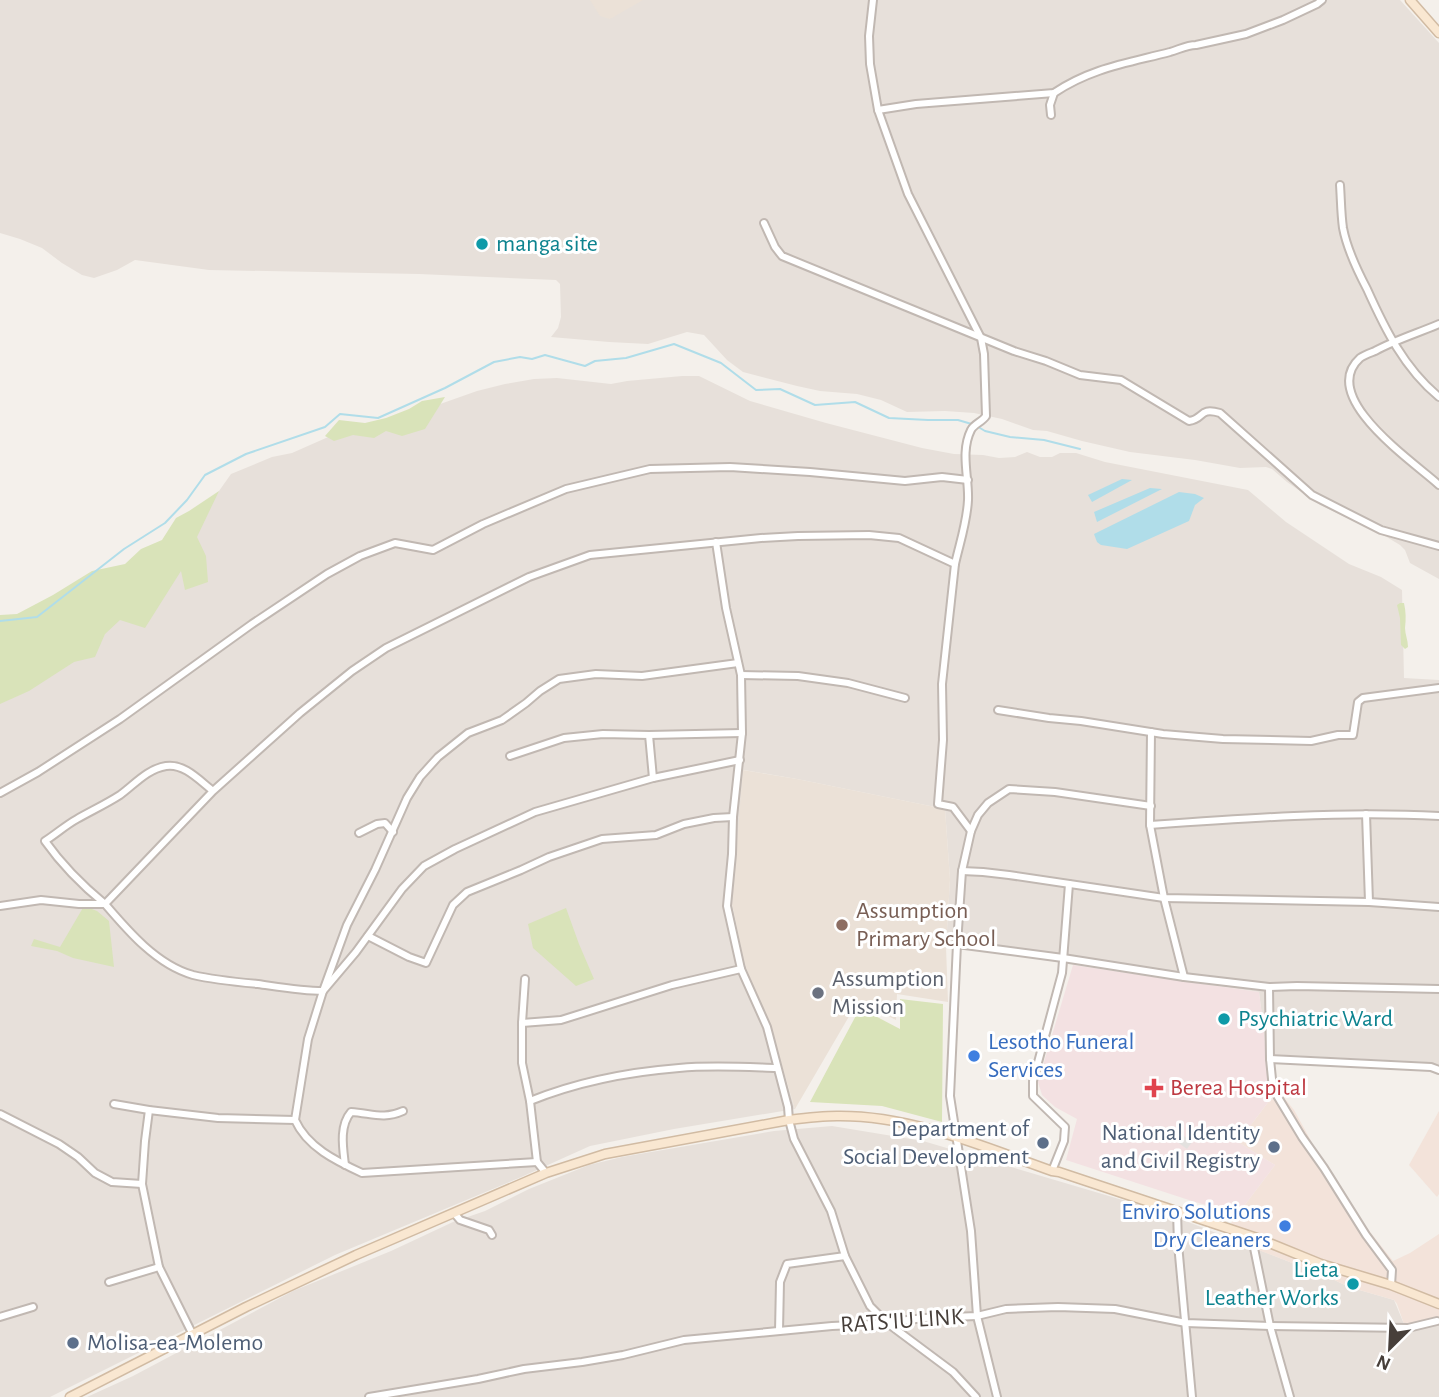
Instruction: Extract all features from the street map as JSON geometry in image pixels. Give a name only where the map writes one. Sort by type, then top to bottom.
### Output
[{"type":"main road","points":[[1410,0],[1439,33]]},
{"type":"main road","points":[[70,1397],[345,1260],[546,1174],[605,1154],[789,1120],[838,1116],[910,1125],[956,1137],[1257,1238],[1321,1264],[1391,1285],[1439,1304]]},
{"type":"street","points":[[873,0],[869,36],[870,64],[878,110],[908,194],[981,338],[984,354],[986,416],[971,428],[966,444],[968,502],[965,527],[955,564],[942,684],[943,740],[938,804],[953,807],[971,831]]},
{"type":"street","points":[[878,110],[928,103],[1054,93],[1068,83],[1124,62],[1246,34],[1283,20],[1322,0]]},
{"type":"street","points":[[1051,115],[1050,105],[1054,93]]},
{"type":"street","points":[[1340,184],[1343,229],[1355,265],[1392,342],[1426,387],[1439,397]]},
{"type":"street","points":[[764,223],[782,256],[981,338],[1080,375],[1121,380],[1189,421],[1194,421],[1204,411],[1220,413],[1312,495],[1381,530],[1439,546]]},
{"type":"street","points":[[1439,324],[1392,342],[1361,358],[1353,368],[1349,380],[1349,390],[1363,415],[1396,450],[1439,485]]},
{"type":"street","points":[[0,793],[120,719],[251,624],[327,574],[360,556],[395,543],[433,550],[483,524],[566,489],[650,469],[730,467],[905,481],[942,477],[968,480]]},
{"type":"street","points":[[0,906],[41,900],[105,904],[213,791],[300,713],[352,671],[386,648],[529,577],[590,555],[761,538],[869,535],[899,538],[955,564]]},
{"type":"street","points":[[716,542],[726,608],[741,675],[742,733],[727,906],[741,969],[767,1027],[794,1139],[831,1211],[845,1255],[870,1306],[886,1322],[953,1373],[976,1397]]},
{"type":"street","points":[[537,1162],[362,1173],[340,1164],[300,1130],[295,1120],[308,1040],[347,925],[420,777],[438,757],[468,733],[502,720],[559,679],[596,674],[642,676],[738,663]]},
{"type":"street","points":[[741,675],[798,676],[848,683],[905,698]]},
{"type":"street","points":[[998,710],[1150,732],[1223,739],[1311,741],[1338,735],[1353,735],[1358,702],[1363,698],[1439,688]]},
{"type":"street","points":[[1150,732],[1150,825],[1164,898],[1184,977]]},
{"type":"street","points":[[510,756],[564,738],[603,734],[742,733]]},
{"type":"street","points":[[649,735],[653,778]]},
{"type":"street","points":[[323,991],[402,889],[424,866],[454,849],[535,812],[653,778],[740,760]]},
{"type":"street","points":[[213,791],[182,768],[168,765],[135,782],[46,841],[52,851],[87,889],[105,904],[128,932],[183,971],[230,981],[323,991]]},
{"type":"street","points":[[997,1397],[977,1316],[971,1231],[950,1096],[962,872],[971,831],[978,815],[988,803],[1009,789],[1055,792],[1151,806]]},
{"type":"street","points":[[1150,825],[1278,816],[1384,813],[1439,816]]},
{"type":"street","points":[[1366,814],[1369,902]]},
{"type":"street","points":[[368,936],[426,963],[453,905],[467,892],[549,857],[602,839],[656,835],[684,824],[733,817]]},
{"type":"street","points":[[359,833],[385,823],[393,832]]},
{"type":"street","points":[[962,872],[983,872],[1164,898],[1369,902],[1439,907]]},
{"type":"street","points":[[1052,1171],[1064,1141],[1065,1126],[1034,1097],[1033,1081],[1062,973],[1069,884]]},
{"type":"street","points":[[957,944],[1269,987],[1439,989]]},
{"type":"street","points":[[522,1023],[561,1020],[672,985],[741,969]]},
{"type":"street","points":[[525,979],[523,1063],[537,1162],[546,1174]]},
{"type":"street","points":[[1269,987],[1273,1089],[1301,1137],[1392,1270],[1391,1285]]},
{"type":"street","points":[[1270,1059],[1431,1067],[1439,1070]]},
{"type":"street","points":[[530,1101],[619,1075],[681,1068],[777,1068]]},
{"type":"street","points":[[114,1104],[241,1119],[295,1120]]},
{"type":"street","points":[[149,1110],[142,1184],[159,1267],[193,1335]]},
{"type":"street","points":[[345,1166],[345,1120],[351,1112],[390,1116],[403,1111]]},
{"type":"street","points":[[0,1114],[60,1144],[95,1173],[112,1182],[142,1184]]},
{"type":"street","points":[[1177,1211],[1192,1397]]},
{"type":"street","points":[[455,1214],[460,1220],[489,1230],[492,1235]]},
{"type":"street","points":[[1257,1238],[1254,1248],[1270,1326],[1290,1397]]},
{"type":"street","points":[[779,1331],[780,1282],[787,1264],[845,1255]]},
{"type":"street","points":[[109,1282],[159,1267]]},
{"type":"street","points":[[0,1317],[33,1307]]},
{"type":"street","name":"RATS'IU LINK","points":[[369,1397],[524,1369],[582,1363],[684,1340],[832,1325],[977,1316],[1006,1309],[1115,1309],[1186,1323],[1270,1326],[1408,1328],[1438,1323]]},
{"type":"street","points":[[1438,1323],[1439,1313]]},
{"type":"shaded area","points":[[0,0],[1400,0],[1439,43],[1439,579],[1410,563],[1400,545],[1320,505],[1266,467],[1240,468],[1130,452],[1047,431],[1033,430],[974,413],[907,412],[881,400],[857,394],[820,391],[743,372],[727,360],[704,335],[687,332],[648,344],[551,337],[558,328],[561,317],[560,284],[556,280],[209,270],[135,260],[94,278],[82,275],[42,248],[0,233]]},
{"type":"shaded area","points":[[590,0],[643,0],[610,19],[600,16]]},
{"type":"shaded area","points":[[699,376],[750,401],[922,448],[999,458],[1015,457],[1027,452],[1040,457],[1076,453],[1105,462],[1248,490],[1286,522],[1349,564],[1381,577],[1402,590],[1404,678],[1439,680],[1439,1066],[1426,1062],[1265,1054],[1259,992],[946,947],[950,879],[945,809],[744,770],[732,904],[744,963],[770,1027],[795,1109],[590,1146],[335,1255],[50,1397],[0,1397],[0,645],[151,556],[219,491],[231,474],[272,457],[292,453],[335,434],[505,384],[557,378],[611,384]]},
{"type":"shaded area","name":"Assumption Primary School","points":[[743,770],[945,809],[950,879],[946,947],[948,1002],[897,994],[896,1020],[858,1001],[795,1109],[770,1027],[744,963],[732,904]]},
{"type":"shaded area","name":"Berea Hospital","points":[[1073,965],[1259,992],[1269,1101],[1238,1142],[1275,1165],[1237,1214],[1066,1160],[1077,1119],[1055,1107],[1042,1095],[1038,1082]]},
{"type":"shaded area","points":[[1282,1095],[1294,1110],[1341,1195],[1393,1261],[1439,1234],[1439,1318],[1404,1324],[1394,1300],[1349,1287],[1223,1236],[1275,1165],[1238,1142],[1269,1101]]},
{"type":"shaded area","points":[[1439,1111],[1439,1194],[1437,1197],[1409,1165]]},
{"type":"shaded area","points":[[832,1126],[923,1141],[1163,1212],[1349,1287],[1394,1300],[1404,1324],[1439,1318],[1439,1397],[87,1397],[133,1376],[293,1291],[589,1165],[774,1131]]},
{"type":"shaded area","points":[[1170,1126],[1192,1142],[1187,1149],[1165,1133]]},
{"type":"green space","points":[[445,397],[425,429],[402,436],[386,431],[374,438],[353,435],[334,441],[325,436],[339,420],[365,423],[386,418],[422,401]]},
{"type":"green space","points":[[219,491],[197,537],[206,556],[208,582],[185,590],[181,571],[145,628],[120,620],[105,634],[95,657],[74,662],[29,691],[0,704],[0,615],[17,614],[92,571],[125,564],[141,549],[162,540],[176,518]]},
{"type":"green space","points":[[1404,603],[1405,609],[1408,647],[1405,649],[1401,645],[1397,605]]},
{"type":"green space","points":[[84,906],[97,911],[109,921],[114,967],[31,946],[34,939],[60,947]]},
{"type":"green space","points":[[566,908],[594,979],[576,986],[533,948],[528,924]]},
{"type":"green space","points":[[900,999],[943,1004],[942,1122],[882,1106],[810,1102],[860,1008],[900,1029]]},
{"type":"water","points":[[1122,479],[1132,480],[1092,502],[1088,495]]},
{"type":"water","points":[[1150,488],[1162,489],[1097,522],[1094,512]]},
{"type":"water","points":[[1179,492],[1204,498],[1195,505],[1189,521],[1127,549],[1097,542],[1094,534]]},
{"type":"waterway","points":[[0,621],[37,617],[124,549],[165,523],[187,500],[205,475],[246,454],[325,427],[340,414],[378,418],[445,388],[494,362],[520,357],[532,359],[545,355],[585,366],[595,361],[626,358],[674,344],[721,363],[756,390],[780,389],[815,405],[855,402],[889,418],[958,420],[1010,437],[1044,440],[1080,449]]},
{"type":"place","name":"manga site","points":[[482,244]]},
{"type":"place","name":"Assumption Primary School","points":[[842,925]]},
{"type":"place","name":"Assumption Mission","points":[[818,993]]},
{"type":"place","name":"Psychiatric Ward","points":[[1224,1019]]},
{"type":"place","name":"Lesotho Funeral Services","points":[[974,1056]]},
{"type":"place","name":"Berea Hospital","points":[[1154,1088]]},
{"type":"place","name":"Department of Social Development","points":[[1043,1143]]},
{"type":"place","name":"National Identity and Civil Registry","points":[[1274,1147]]},
{"type":"place","name":"Enviro Solutions Dry Cleaners","points":[[1285,1226]]},
{"type":"place","name":"Lieta Leather Works","points":[[1353,1284]]},
{"type":"place","name":"Molisa-ea-Molemo","points":[[73,1343]]}]
